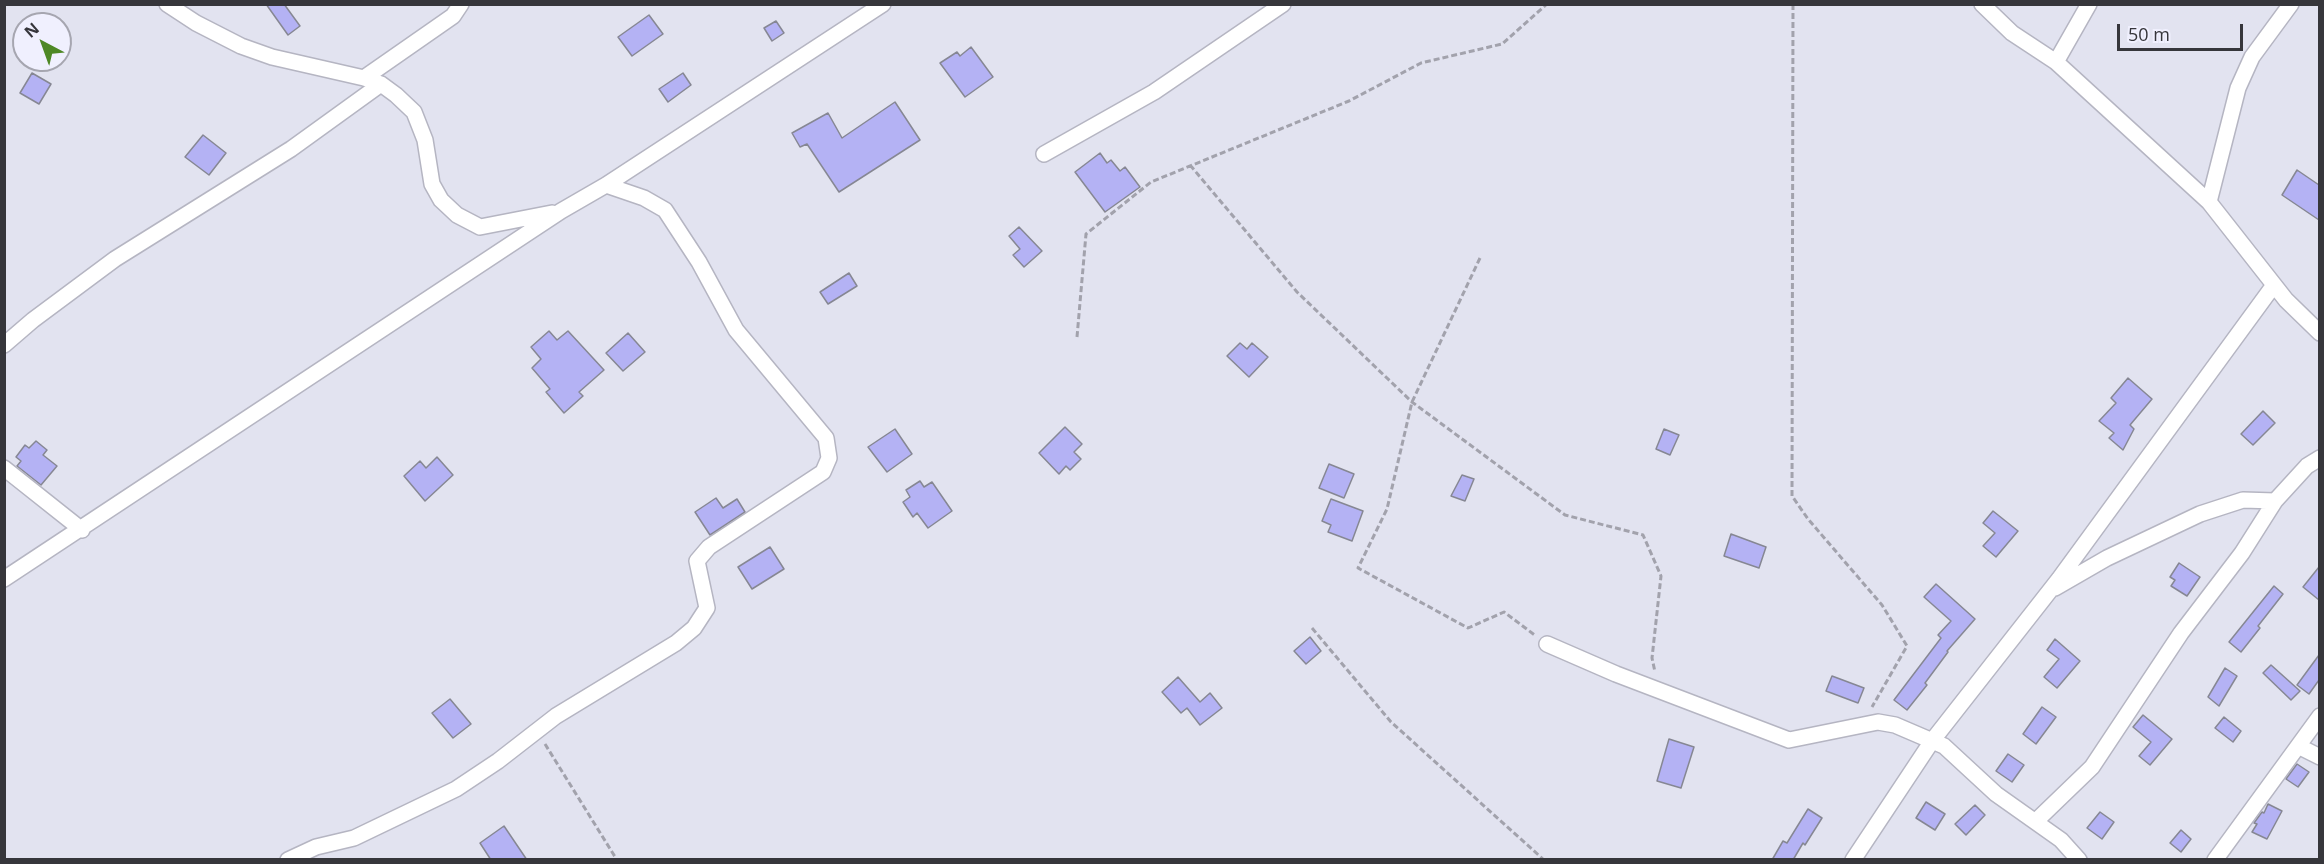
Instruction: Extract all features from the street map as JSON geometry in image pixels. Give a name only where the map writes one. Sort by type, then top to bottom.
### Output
[{"type":"street","points":[[167,4],[196,24],[251,50],[381,84],[414,112],[425,140],[432,184],[441,200],[457,215],[480,227],[561,211]]},
{"type":"street","points":[[364,78],[453,16],[461,4]]},
{"type":"street","points":[[4,579],[82,530],[561,211],[606,185],[883,4]]},
{"type":"street","points":[[1044,154],[1154,92],[1283,4]]},
{"type":"street","points":[[1982,4],[2012,33],[2056,62],[2209,202],[2274,285],[2319,333]]},
{"type":"street","points":[[2056,62],[2089,4]]},
{"type":"street","points":[[2209,202],[2238,88],[2252,57],[2291,4]]},
{"type":"street","points":[[4,345],[33,320],[115,259],[291,149],[381,84]]},
{"type":"street","points":[[288,860],[316,847],[354,838],[456,789],[556,716],[676,643],[694,628],[707,608],[697,561],[709,547],[824,472],[829,458],[826,438],[736,330],[699,262],[665,210],[644,198],[606,185]]},
{"type":"street","points":[[1853,860],[1932,741],[2049,592],[2274,285]]},
{"type":"street","points":[[2036,821],[2092,767],[2181,633],[2242,553],[2275,501],[2301,472],[2319,458]]},
{"type":"street","points":[[4,468],[82,530]]},
{"type":"street","points":[[2049,592],[2107,558],[2200,514],[2242,500],[2275,501]]},
{"type":"street","points":[[1547,644],[1789,740],[1878,722],[1895,724],[1944,746],[1996,794],[2061,840],[2079,860]]},
{"type":"street","points":[[2215,860],[2319,716]]},
{"type":"street","points":[[2298,746],[2319,757]]},
{"type":"path","points":[[1077,337],[1086,234],[1151,182],[1349,101],[1421,63],[1502,44],[1547,4]]},
{"type":"path","points":[[1793,4],[1792,496],[1808,519],[1882,605],[1907,646],[1861,726]]},
{"type":"path","points":[[1190,165],[1297,292],[1412,402],[1565,515],[1643,536],[1661,576],[1652,658],[1659,690]]},
{"type":"path","points":[[1480,258],[1412,402],[1387,509],[1358,568],[1468,628],[1504,612],[1547,644]]},
{"type":"path","points":[[1312,628],[1391,722],[1544,860]]},
{"type":"path","points":[[537,732],[617,860]]},
{"type":"building","points":[[266,4],[284,4],[300,26],[288,35]]},
{"type":"building","points":[[649,15],[663,34],[632,56],[618,37]]},
{"type":"building","points":[[776,21],[784,33],[772,41],[764,28]]},
{"type":"building","points":[[971,47],[993,77],[965,97],[940,63],[957,52],[960,56]]},
{"type":"building","points":[[32,73],[51,84],[39,104],[20,93]]},
{"type":"building","points":[[683,73],[691,85],[668,102],[659,89]]},
{"type":"building","points":[[895,102],[920,140],[839,192],[807,144],[800,147],[792,133],[828,113],[842,138]]},
{"type":"building","points":[[203,135],[226,153],[209,175],[185,157]]},
{"type":"building","points":[[1100,153],[1107,163],[1111,160],[1120,171],[1125,167],[1140,187],[1105,212],[1075,172]]},
{"type":"building","points":[[2297,170],[2319,185],[2319,220],[2282,195]]},
{"type":"building","points":[[1019,227],[1042,251],[1024,267],[1013,255],[1020,249],[1009,236]]},
{"type":"building","points":[[849,273],[857,286],[828,304],[820,292]]},
{"type":"building","points":[[549,331],[557,340],[568,331],[604,370],[579,392],[583,396],[564,413],[546,392],[550,389],[532,368],[541,359],[531,347]]},
{"type":"building","points":[[628,333],[645,352],[623,371],[606,353]]},
{"type":"building","points":[[1240,343],[1247,349],[1252,343],[1268,357],[1249,377],[1227,356]]},
{"type":"building","points":[[2128,378],[2152,399],[2130,425],[2134,429],[2123,450],[2109,438],[2114,433],[2099,421],[2116,403],[2111,398]]},
{"type":"building","points":[[2263,411],[2275,423],[2253,445],[2241,434]]},
{"type":"building","points":[[1065,427],[1082,444],[1074,452],[1081,459],[1070,470],[1066,466],[1059,474],[1039,453]]},
{"type":"building","points":[[895,429],[912,454],[887,472],[868,447]]},
{"type":"building","points":[[1664,429],[1679,435],[1670,455],[1656,449]]},
{"type":"building","points":[[36,441],[47,450],[43,455],[57,466],[41,485],[17,466],[21,461],[16,457],[25,445],[29,448]]},
{"type":"building","points":[[437,457],[453,475],[425,501],[404,476],[420,461],[426,468]]},
{"type":"building","points":[[1329,464],[1354,474],[1344,498],[1319,488]]},
{"type":"building","points":[[1462,475],[1474,479],[1465,501],[1451,496]]},
{"type":"building","points":[[920,481],[924,487],[932,482],[952,511],[928,528],[917,513],[913,517],[903,502],[910,497],[906,490]]},
{"type":"building","points":[[716,498],[723,508],[737,499],[745,512],[710,535],[695,512]]},
{"type":"building","points":[[1331,499],[1363,511],[1352,541],[1328,532],[1331,525],[1322,521]]},
{"type":"building","points":[[1993,511],[2018,531],[1996,557],[1983,546],[1995,533],[1983,523]]},
{"type":"building","points":[[1731,534],[1766,547],[1759,568],[1724,556]]},
{"type":"building","points":[[770,547],[784,569],[752,589],[738,567]]},
{"type":"building","points":[[2179,563],[2200,577],[2187,596],[2171,586],[2175,580],[2170,577]]},
{"type":"building","points":[[2319,567],[2319,600],[2303,587]]},
{"type":"building","points":[[1936,584],[1975,619],[1947,651],[1925,683],[1927,685],[1907,710],[1894,700],[1941,638],[1938,635],[1951,621],[1924,597]]},
{"type":"building","points":[[2274,586],[2283,594],[2241,652],[2229,642]]},
{"type":"building","points":[[1310,637],[1321,651],[1306,664],[1294,651]]},
{"type":"building","points":[[2055,639],[2080,661],[2057,688],[2044,677],[2059,659],[2047,650]]},
{"type":"building","points":[[2319,655],[2319,680],[2309,694],[2297,685]]},
{"type":"building","points":[[2271,665],[2300,691],[2291,700],[2263,673]]},
{"type":"building","points":[[2225,668],[2237,676],[2219,706],[2208,697]]},
{"type":"building","points":[[1832,676],[1864,688],[1858,703],[1826,691]]},
{"type":"building","points":[[1178,677],[1200,702],[1210,693],[1222,708],[1200,725],[1187,708],[1181,713],[1162,692]]},
{"type":"building","points":[[450,699],[471,724],[453,738],[432,713]]},
{"type":"building","points":[[2042,707],[2056,717],[2036,744],[2023,734]]},
{"type":"building","points":[[2143,715],[2172,739],[2150,765],[2139,756],[2151,742],[2133,727]]},
{"type":"building","points":[[2224,717],[2241,731],[2233,742],[2215,728]]},
{"type":"building","points":[[1669,739],[1694,747],[1681,788],[1657,781]]},
{"type":"building","points":[[2008,754],[2024,765],[2012,782],[1996,771]]},
{"type":"building","points":[[2297,764],[2309,772],[2298,787],[2286,779]]},
{"type":"building","points":[[1926,802],[1945,814],[1935,830],[1916,818]]},
{"type":"building","points":[[2268,804],[2282,811],[2267,839],[2252,832],[2257,824],[2254,823],[2262,812],[2264,813]]},
{"type":"building","points":[[1975,805],[1985,815],[1966,835],[1955,824]]},
{"type":"building","points":[[1808,809],[1822,818],[1805,845],[1803,843],[1793,860],[1772,860],[1783,841],[1787,843]]},
{"type":"building","points":[[2100,812],[2114,822],[2102,839],[2087,828]]},
{"type":"building","points":[[504,826],[527,860],[491,860],[480,843]]},
{"type":"building","points":[[2181,830],[2191,839],[2181,852],[2170,843]]}]
